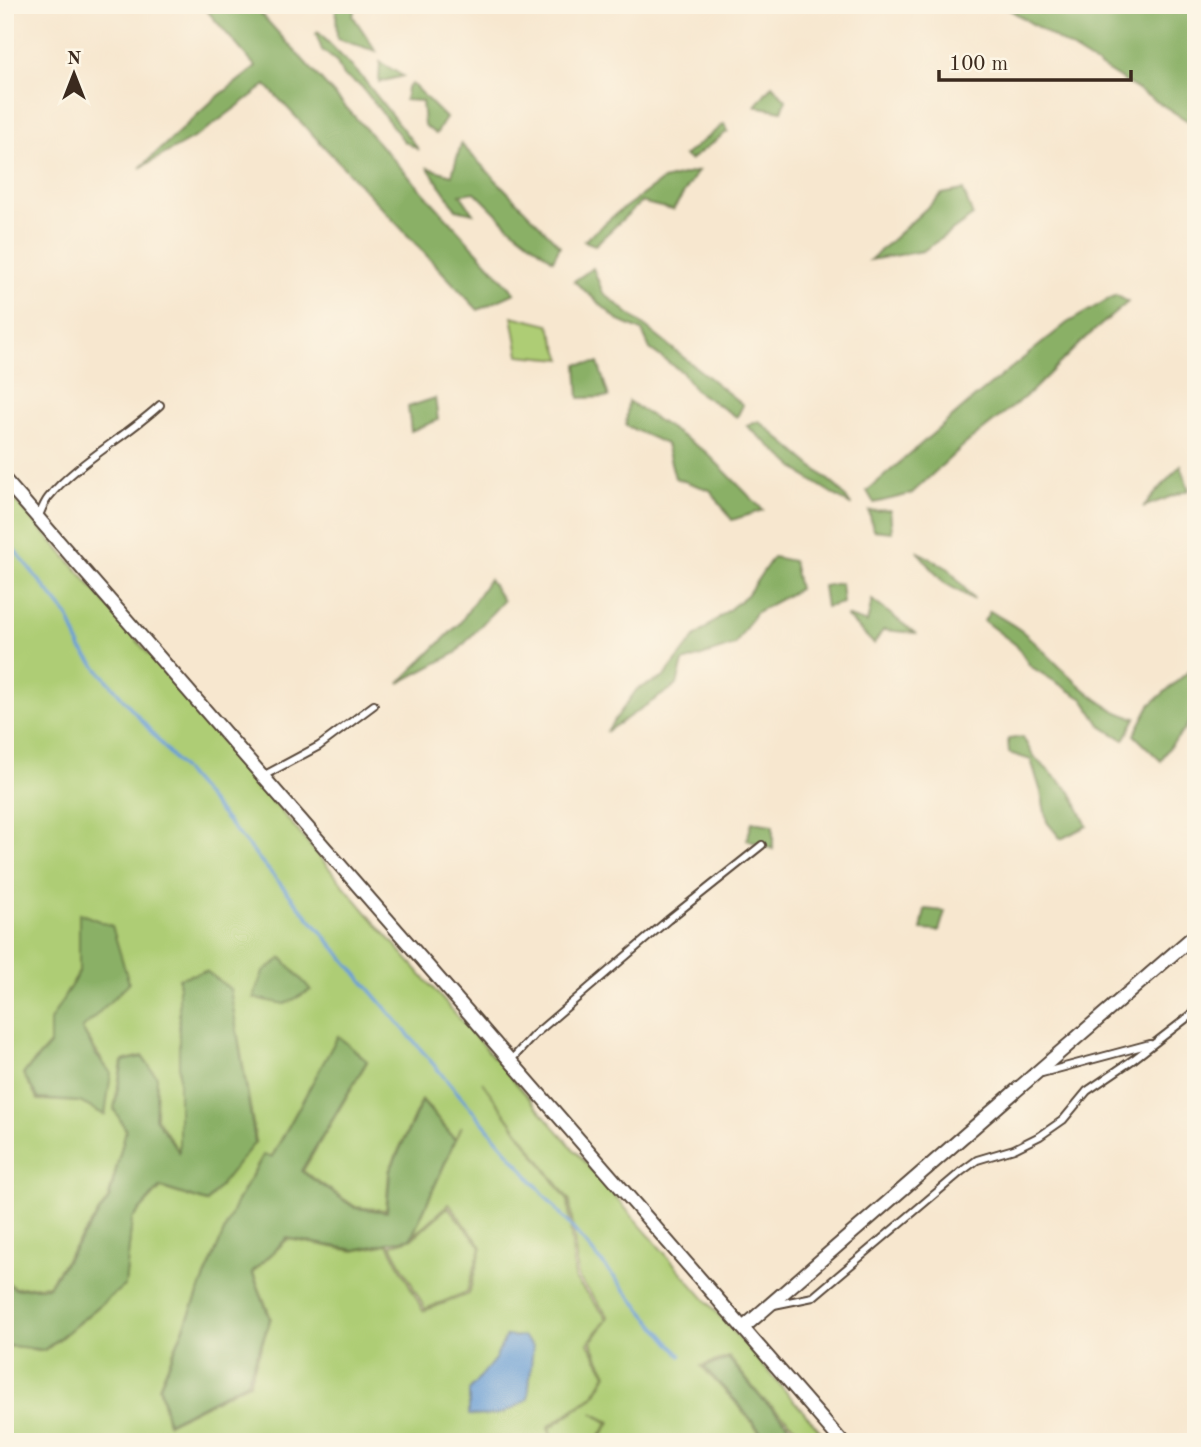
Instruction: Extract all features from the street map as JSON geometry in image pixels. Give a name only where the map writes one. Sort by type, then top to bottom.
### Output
[{"type":"street","points":[[5,480],[842,1442]]},
{"type":"street","points":[[743,1328],[1196,934]]},
{"type":"lane","points":[[38,518],[47,499],[68,478],[160,405]]},
{"type":"lane","points":[[262,777],[319,746],[374,705]]},
{"type":"lane","points":[[511,1060],[534,1035],[668,920],[762,845]]},
{"type":"lane","points":[[769,1306],[813,1297],[962,1171],[977,1160],[1014,1149],[1040,1136],[1063,1120],[1087,1091],[1196,1011]]},
{"type":"lane","points":[[1034,1075],[1153,1043]]},
{"type":"green space","points":[[202,5],[253,5],[515,293],[478,310],[266,85],[202,133],[140,168],[211,102],[256,67]]},
{"type":"green space","points":[[336,5],[356,5],[353,16],[376,51],[337,39]]},
{"type":"green space","points":[[1002,5],[1196,5],[1196,126]]},
{"type":"green space","points":[[318,32],[361,76],[419,150],[404,141],[361,86],[344,76],[336,61],[322,50],[316,34]]},
{"type":"green space","points":[[380,62],[403,76],[379,82]]},
{"type":"green space","points":[[412,84],[446,118],[436,134],[424,125],[422,101],[405,100],[407,88]]},
{"type":"green space","points":[[772,85],[786,100],[782,111],[755,106]]},
{"type":"green space","points":[[724,124],[728,131],[690,160],[684,156]]},
{"type":"green space","points":[[461,144],[560,246],[553,260],[509,226],[475,192],[460,194],[473,213],[456,209],[428,168],[452,175]]},
{"type":"green space","points":[[698,171],[673,210],[641,202],[595,245],[584,241],[663,180]]},
{"type":"green space","points":[[963,190],[973,216],[923,251],[870,260],[942,194]]},
{"type":"green space","points":[[593,268],[603,293],[743,405],[737,417],[696,391],[682,372],[650,349],[642,331],[619,321],[574,281]]},
{"type":"green space","points":[[1116,295],[1128,302],[1082,341],[1031,392],[963,446],[911,494],[874,503],[867,491],[974,398],[1067,323]]},
{"type":"green space","points":[[512,316],[549,325],[562,359],[519,355]]},
{"type":"green space","points":[[598,363],[609,397],[579,398],[577,364]]},
{"type":"green space","points":[[435,398],[438,420],[411,431],[408,407]]},
{"type":"green space","points":[[628,401],[706,452],[763,510],[732,520],[710,490],[675,478],[666,444],[626,426]]},
{"type":"green space","points":[[759,421],[839,489],[852,506],[806,477],[747,426]]},
{"type":"green space","points":[[1181,465],[1189,490],[1143,507]]},
{"type":"green space","points":[[5,489],[82,575],[367,913],[830,1442],[809,1442],[761,1397],[729,1357],[701,1366],[737,1404],[767,1442],[594,1442],[603,1434],[610,1422],[592,1413],[608,1423],[601,1434],[591,1442],[5,1442],[5,1346],[45,1351],[125,1285],[132,1219],[161,1188],[207,1202],[256,1141],[230,989],[206,971],[179,978],[179,1152],[156,1117],[157,1077],[142,1056],[122,1061],[114,1109],[126,1130],[108,1199],[48,1285],[15,1288],[5,1280]],"holes":[[[79,914],[82,1029],[110,1073],[105,1115],[80,1102],[38,1100],[23,1074],[50,1044],[51,1021],[79,972]],[[282,958],[310,990],[285,1004],[254,998],[263,972]],[[338,1036],[367,1062],[303,1171],[356,1207],[386,1210],[389,1171],[422,1099],[455,1139],[462,1126],[412,1237],[449,1204],[482,1247],[469,1294],[423,1311],[388,1244],[354,1251],[288,1239],[253,1272],[271,1318],[249,1383],[168,1424],[159,1386],[236,1203],[263,1155],[272,1156]],[[482,1082],[570,1201],[578,1277],[609,1317],[591,1343],[607,1374],[594,1397],[550,1428],[551,1439],[548,1427],[593,1396],[606,1374],[588,1343],[607,1318],[575,1279],[568,1201]]]},
{"type":"green space","points":[[890,510],[892,532],[873,530],[869,511]]},
{"type":"green space","points":[[917,551],[949,569],[974,600],[943,582]]},
{"type":"green space","points":[[773,557],[793,561],[799,589],[755,613],[735,645],[683,662],[677,685],[606,732],[637,689],[663,678],[695,637],[747,595]]},
{"type":"green space","points":[[489,579],[503,601],[456,653],[399,683],[460,623]]},
{"type":"green space","points":[[841,583],[843,603],[826,607],[823,586]]},
{"type":"green space","points":[[872,600],[915,633],[883,630],[874,644],[846,616],[867,623]]},
{"type":"green space","points":[[990,611],[1023,632],[1091,695],[1121,713],[1136,718],[1124,740],[1101,726],[1083,699],[1030,666],[1016,645],[984,621]]},
{"type":"green space","points":[[1196,665],[1196,698],[1192,714],[1184,730],[1161,761],[1134,735],[1150,705]]},
{"type":"green space","points":[[1023,737],[1033,756],[1071,792],[1087,826],[1061,839],[1047,822],[1031,760],[1009,753],[1008,739]]},
{"type":"green space","points":[[752,822],[773,825],[773,849],[747,840]]},
{"type":"green space","points":[[925,909],[945,911],[939,931],[921,930]]},
{"type":"green space","points":[[79,913],[112,926],[129,983],[82,1029],[96,1055],[111,1073],[105,1115],[80,1102],[39,1099],[23,1074],[50,1045],[50,1021],[79,972]]},
{"type":"green space","points":[[282,958],[311,990],[285,1004],[254,998],[263,972]]},
{"type":"green space","points":[[206,971],[230,989],[255,1142],[207,1202],[160,1187],[132,1219],[125,1285],[44,1350],[5,1345],[5,1281],[15,1289],[48,1287],[109,1199],[126,1130],[114,1109],[123,1061],[142,1057],[157,1077],[155,1118],[179,1152],[179,978]]},
{"type":"green space","points":[[338,1036],[367,1061],[301,1171],[355,1208],[387,1212],[390,1171],[422,1101],[455,1140],[411,1238],[355,1250],[287,1238],[252,1272],[270,1319],[247,1382],[168,1423],[160,1386],[236,1203],[264,1155],[272,1157]]},
{"type":"green space","points":[[448,1207],[481,1247],[467,1292],[425,1309],[391,1245],[413,1238]]},
{"type":"green space","points":[[729,1359],[760,1397],[807,1442],[769,1442],[704,1367]]},
{"type":"water","points":[[506,1336],[523,1337],[533,1346],[528,1399],[500,1414],[469,1415],[469,1391],[495,1359]]},
{"type":"waterway","points":[[5,538],[68,616],[81,649],[681,1356]]}]
